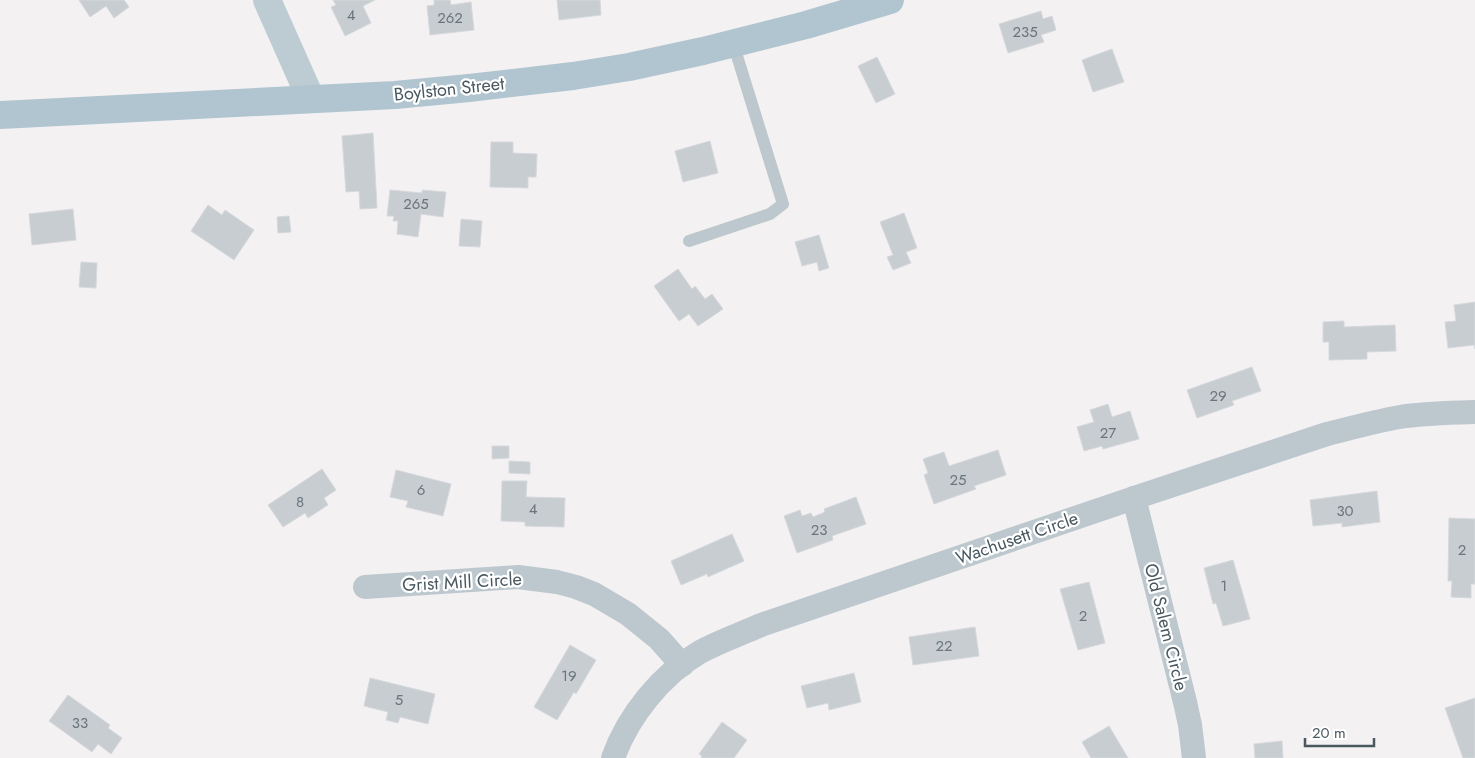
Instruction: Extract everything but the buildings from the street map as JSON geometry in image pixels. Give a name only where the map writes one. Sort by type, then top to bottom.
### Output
[{"type":"main road","name":"Boylston Street","points":[[0,115],[432,92],[573,76],[636,66],[732,43],[824,20],[890,0]]},
{"type":"street","points":[[267,0],[311,99]]},
{"type":"street","name":"Wachusett Circle","points":[[613,758],[624,732],[636,713],[650,695],[682,665],[700,652],[761,625],[1295,444],[1354,427],[1400,417],[1475,412]]},
{"type":"street","name":"Old Salem Circle","points":[[1134,498],[1185,702],[1194,758]]},
{"type":"street","name":"Grist Mill Circle","points":[[365,587],[518,577],[557,582],[594,594],[628,614],[659,639],[682,665]]},
{"type":"lane","points":[[689,241],[770,214],[783,204],[732,43]]}]
